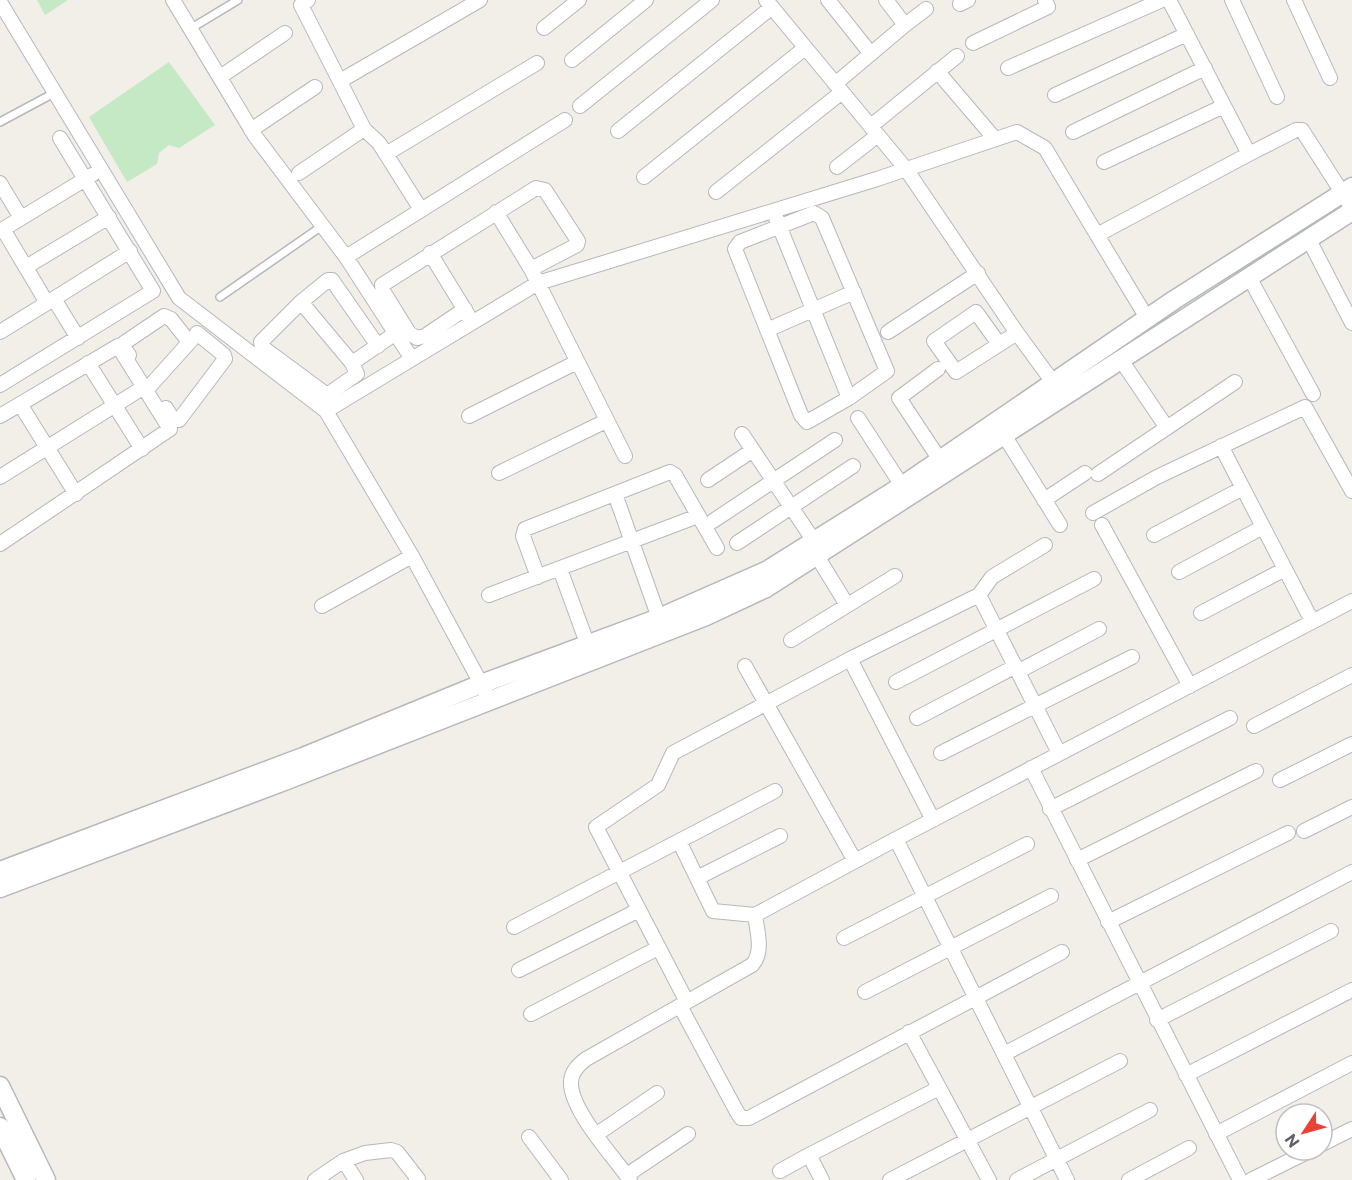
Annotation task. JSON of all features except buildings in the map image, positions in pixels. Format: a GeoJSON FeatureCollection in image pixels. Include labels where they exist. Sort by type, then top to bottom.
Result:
{"type":"FeatureCollection","features":[{"type":"Feature","properties":{"kind":"street"},"geometry":{"type":"LineString","coordinates":[[173,0],[251,130],[346,257],[412,358]]}},
{"type":"Feature","properties":{"kind":"street"},"geometry":{"type":"LineString","coordinates":[[308,0],[301,5],[364,129],[379,143],[420,208]]}},
{"type":"Feature","properties":{"kind":"street"},"geometry":{"type":"LineString","coordinates":[[340,81],[480,0]]}},
{"type":"Feature","properties":{"kind":"street"},"geometry":{"type":"LineString","coordinates":[[544,28],[579,0]]}},
{"type":"Feature","properties":{"kind":"street"},"geometry":{"type":"LineString","coordinates":[[572,60],[646,0]]}},
{"type":"Feature","properties":{"kind":"street"},"geometry":{"type":"LineString","coordinates":[[580,105],[712,0]]}},
{"type":"Feature","properties":{"kind":"street"},"geometry":{"type":"LineString","coordinates":[[828,0],[871,54]]}},
{"type":"Feature","properties":{"kind":"street"},"geometry":{"type":"LineString","coordinates":[[886,0],[905,25]]}},
{"type":"Feature","properties":{"kind":"street"},"geometry":{"type":"LineString","coordinates":[[1008,68],[1162,0]]}},
{"type":"Feature","properties":{"kind":"street"},"geometry":{"type":"LineString","coordinates":[[1170,0],[1249,154]]}},
{"type":"Feature","properties":{"kind":"street"},"geometry":{"type":"LineString","coordinates":[[1232,0],[1277,97]]}},
{"type":"Feature","properties":{"kind":"street"},"geometry":{"type":"LineString","coordinates":[[1294,0],[1330,78]]}},
{"type":"Feature","properties":{"kind":"street"},"geometry":{"type":"LineString","coordinates":[[973,43],[1048,7],[1048,1]]}},
{"type":"Feature","properties":{"kind":"street"},"geometry":{"type":"LineString","coordinates":[[0,2],[179,298],[326,411],[412,556],[485,691]]}},
{"type":"Feature","properties":{"kind":"street"},"geometry":{"type":"LineString","coordinates":[[618,131],[769,3],[906,169],[1017,333],[1059,389]]}},
{"type":"Feature","properties":{"kind":"street"},"geometry":{"type":"LineString","coordinates":[[716,192],[838,88],[871,54],[926,9]]}},
{"type":"Feature","properties":{"kind":"street"},"geometry":{"type":"LineString","coordinates":[[220,77],[285,33]]}},
{"type":"Feature","properties":{"kind":"street"},"geometry":{"type":"LineString","coordinates":[[1055,95],[1187,34]]}},
{"type":"Feature","properties":{"kind":"street"},"geometry":{"type":"LineString","coordinates":[[644,177],[805,48]]}},
{"type":"Feature","properties":{"kind":"street"},"geometry":{"type":"LineString","coordinates":[[837,167],[937,71],[957,56]]}},
{"type":"Feature","properties":{"kind":"street"},"geometry":{"type":"LineString","coordinates":[[386,154],[537,63]]}},
{"type":"Feature","properties":{"kind":"street"},"geometry":{"type":"LineString","coordinates":[[1073,132],[1205,68]]}},
{"type":"Feature","properties":{"kind":"street"},"geometry":{"type":"LineString","coordinates":[[937,71],[995,140]]}},
{"type":"Feature","properties":{"kind":"street"},"geometry":{"type":"LineString","coordinates":[[251,130],[315,87]]}},
{"type":"Feature","properties":{"kind":"street"},"geometry":{"type":"LineString","coordinates":[[1104,162],[1224,106]]}},
{"type":"Feature","properties":{"kind":"street"},"geometry":{"type":"LineString","coordinates":[[346,257],[420,208],[565,120]]}},
{"type":"Feature","properties":{"kind":"street"},"geometry":{"type":"LineString","coordinates":[[299,173],[364,129]]}},
{"type":"Feature","properties":{"kind":"street"},"geometry":{"type":"LineString","coordinates":[[1097,235],[1296,130],[1302,130],[1350,200]]}},
{"type":"Feature","properties":{"kind":"street"},"geometry":{"type":"LineString","coordinates":[[326,411],[538,283],[906,169],[1017,132],[1045,148],[1147,318]]}},
{"type":"Feature","properties":{"kind":"street"},"geometry":{"type":"LineString","coordinates":[[0,385],[153,291],[60,138]]}},
{"type":"Feature","properties":{"kind":"street"},"geometry":{"type":"LineString","coordinates":[[78,338],[2,230],[101,169]]}},
{"type":"Feature","properties":{"kind":"street"},"geometry":{"type":"LineString","coordinates":[[0,183],[21,218]]}},
{"type":"Feature","properties":{"kind":"street"},"geometry":{"type":"LineString","coordinates":[[465,309],[425,336],[417,338],[409,333],[383,291],[382,285],[496,212],[541,188],[546,190],[578,241],[575,247],[531,269]]}},
{"type":"Feature","properties":{"kind":"street"},"geometry":{"type":"LineString","coordinates":[[905,491],[940,460],[1059,389],[1121,360],[1249,277],[1308,238],[1350,200]]}},
{"type":"Feature","properties":{"kind":"street"},"geometry":{"type":"LineString","coordinates":[[0,871],[485,691],[706,616],[765,588],[816,549],[905,491],[1004,435],[1147,318],[1350,200]]}},
{"type":"Feature","properties":{"kind":"street"},"geometry":{"type":"LineString","coordinates":[[773,210],[849,398]]}},
{"type":"Feature","properties":{"kind":"street"},"geometry":{"type":"LineString","coordinates":[[496,212],[531,269],[625,456]]}},
{"type":"Feature","properties":{"kind":"street"},"geometry":{"type":"LineString","coordinates":[[814,213],[819,215],[887,371],[812,422],[804,420],[735,249],[737,244],[779,226],[814,213]]}},
{"type":"Feature","properties":{"kind":"street"},"geometry":{"type":"LineString","coordinates":[[26,267],[109,217]]}},
{"type":"Feature","properties":{"kind":"street"},"geometry":{"type":"LineString","coordinates":[[1308,238],[1352,323]]}},
{"type":"Feature","properties":{"kind":"street"},"geometry":{"type":"LineString","coordinates":[[0,332],[130,251]]}},
{"type":"Feature","properties":{"kind":"street"},"geometry":{"type":"LineString","coordinates":[[430,253],[473,322]]}},
{"type":"Feature","properties":{"kind":"street"},"geometry":{"type":"LineString","coordinates":[[888,332],[978,273]]}},
{"type":"Feature","properties":{"kind":"street"},"geometry":{"type":"LineString","coordinates":[[1249,277],[1313,394]]}},
{"type":"Feature","properties":{"kind":"street"},"geometry":{"type":"LineString","coordinates":[[301,302],[352,363],[357,374],[327,395],[262,347],[261,342],[301,302],[328,280],[332,280],[378,346]]}},
{"type":"Feature","properties":{"kind":"street"},"geometry":{"type":"LineString","coordinates":[[767,330],[854,292]]}},
{"type":"Feature","properties":{"kind":"street"},"geometry":{"type":"LineString","coordinates":[[0,407],[179,298]]}},
{"type":"Feature","properties":{"kind":"street"},"geometry":{"type":"LineString","coordinates":[[999,344],[976,312],[934,341],[956,372],[1017,333]]}},
{"type":"Feature","properties":{"kind":"street"},"geometry":{"type":"LineString","coordinates":[[0,416],[118,346],[147,387],[175,420],[182,417],[225,359],[224,355],[193,338],[171,319],[164,316],[124,342],[123,347],[147,387],[170,429],[4,542],[0,527]]}},
{"type":"Feature","properties":{"kind":"street"},"geometry":{"type":"LineString","coordinates":[[0,477],[147,387],[209,319]]}},
{"type":"Feature","properties":{"kind":"street"},"geometry":{"type":"LineString","coordinates":[[352,363],[396,333]]}},
{"type":"Feature","properties":{"kind":"street"},"geometry":{"type":"LineString","coordinates":[[1121,360],[1167,428]]}},
{"type":"Feature","properties":{"kind":"street"},"geometry":{"type":"LineString","coordinates":[[469,416],[577,362]]}},
{"type":"Feature","properties":{"kind":"street"},"geometry":{"type":"LineString","coordinates":[[88,363],[142,450]]}},
{"type":"Feature","properties":{"kind":"street"},"geometry":{"type":"LineString","coordinates":[[938,369],[899,398],[940,460]]}},
{"type":"Feature","properties":{"kind":"street"},"geometry":{"type":"LineString","coordinates":[[1044,500],[1167,428],[1235,382]]}},
{"type":"Feature","properties":{"kind":"street"},"geometry":{"type":"LineString","coordinates":[[20,404],[76,494]]}},
{"type":"Feature","properties":{"kind":"street"},"geometry":{"type":"LineString","coordinates":[[1093,513],[1221,446],[1305,407],[1352,492]]}},
{"type":"Feature","properties":{"kind":"street"},"geometry":{"type":"LineString","coordinates":[[858,418],[905,491]]}},
{"type":"Feature","properties":{"kind":"street"},"geometry":{"type":"LineString","coordinates":[[499,473],[606,421]]}},
{"type":"Feature","properties":{"kind":"street"},"geometry":{"type":"LineString","coordinates":[[742,434],[792,507],[848,606]]}},
{"type":"Feature","properties":{"kind":"street"},"geometry":{"type":"LineString","coordinates":[[1004,435],[1060,525]]}},
{"type":"Feature","properties":{"kind":"street"},"geometry":{"type":"LineString","coordinates":[[713,521],[835,440]]}},
{"type":"Feature","properties":{"kind":"street"},"geometry":{"type":"LineString","coordinates":[[1221,446],[1312,621]]}},
{"type":"Feature","properties":{"kind":"street"},"geometry":{"type":"LineString","coordinates":[[708,480],[753,450]]}},
{"type":"Feature","properties":{"kind":"street"},"geometry":{"type":"LineString","coordinates":[[737,543],[853,466]]}},
{"type":"Feature","properties":{"kind":"street"},"geometry":{"type":"LineString","coordinates":[[538,577],[523,536],[525,529],[672,473],[717,548]]}},
{"type":"Feature","properties":{"kind":"street"},"geometry":{"type":"LineString","coordinates":[[1154,535],[1243,488]]}},
{"type":"Feature","properties":{"kind":"street"},"geometry":{"type":"LineString","coordinates":[[615,494],[659,618]]}},
{"type":"Feature","properties":{"kind":"street"},"geometry":{"type":"LineString","coordinates":[[489,595],[698,516]]}},
{"type":"Feature","properties":{"kind":"street"},"geometry":{"type":"LineString","coordinates":[[1102,525],[1190,686]]}},
{"type":"Feature","properties":{"kind":"street"},"geometry":{"type":"LineString","coordinates":[[1179,572],[1263,527]]}},
{"type":"Feature","properties":{"kind":"street"},"geometry":{"type":"LineString","coordinates":[[1045,545],[992,577],[979,595],[850,659],[673,753],[658,785],[596,827],[741,1118],[749,1118],[1062,952]]}},
{"type":"Feature","properties":{"kind":"street"},"geometry":{"type":"LineString","coordinates":[[0,888],[287,780],[587,643],[659,618],[737,586],[816,549]]}},
{"type":"Feature","properties":{"kind":"street"},"geometry":{"type":"LineString","coordinates":[[322,606],[412,556]]}},
{"type":"Feature","properties":{"kind":"street"},"geometry":{"type":"LineString","coordinates":[[560,569],[587,643]]}},
{"type":"Feature","properties":{"kind":"street"},"geometry":{"type":"LineString","coordinates":[[1201,613],[1285,569]]}},
{"type":"Feature","properties":{"kind":"street"},"geometry":{"type":"LineString","coordinates":[[791,640],[895,576]]}},
{"type":"Feature","properties":{"kind":"street"},"geometry":{"type":"LineString","coordinates":[[896,682],[1094,579]]}},
{"type":"Feature","properties":{"kind":"street"},"geometry":{"type":"LineString","coordinates":[[979,595],[1059,753]]}},
{"type":"Feature","properties":{"kind":"street"},"geometry":{"type":"LineString","coordinates":[[679,841],[713,911],[755,915],[1059,753],[1352,601]]}},
{"type":"Feature","properties":{"kind":"street"},"geometry":{"type":"LineString","coordinates":[[917,718],[1099,629]]}},
{"type":"Feature","properties":{"kind":"street"},"geometry":{"type":"LineString","coordinates":[[941,753],[1132,657]]}},
{"type":"Feature","properties":{"kind":"street"},"geometry":{"type":"LineString","coordinates":[[850,659],[933,820]]}},
{"type":"Feature","properties":{"kind":"street"},"geometry":{"type":"LineString","coordinates":[[745,666],[855,861]]}},
{"type":"Feature","properties":{"kind":"street"},"geometry":{"type":"LineString","coordinates":[[1254,726],[1352,675]]}},
{"type":"Feature","properties":{"kind":"street"},"geometry":{"type":"LineString","coordinates":[[1050,808],[1230,718]]}},
{"type":"Feature","properties":{"kind":"street"},"geometry":{"type":"LineString","coordinates":[[1281,780],[1352,744]]}},
{"type":"Feature","properties":{"kind":"street"},"geometry":{"type":"LineString","coordinates":[[1031,768],[1138,983],[1240,1180]]}},
{"type":"Feature","properties":{"kind":"street"},"geometry":{"type":"LineString","coordinates":[[1077,860],[1256,771]]}},
{"type":"Feature","properties":{"kind":"street"},"geometry":{"type":"LineString","coordinates":[[514,927],[776,791]]}},
{"type":"Feature","properties":{"kind":"street"},"geometry":{"type":"LineString","coordinates":[[1304,831],[1352,807]]}},
{"type":"Feature","properties":{"kind":"street"},"geometry":{"type":"LineString","coordinates":[[1108,922],[1288,833]]}},
{"type":"Feature","properties":{"kind":"street"},"geometry":{"type":"LineString","coordinates":[[697,878],[780,836]]}},
{"type":"Feature","properties":{"kind":"street"},"geometry":{"type":"LineString","coordinates":[[896,839],[1067,1180]]}},
{"type":"Feature","properties":{"kind":"street"},"geometry":{"type":"LineString","coordinates":[[844,938],[1028,844]]}},
{"type":"Feature","properties":{"kind":"street"},"geometry":{"type":"LineString","coordinates":[[1004,1054],[1352,872]]}},
{"type":"Feature","properties":{"kind":"street"},"geometry":{"type":"LineString","coordinates":[[865,992],[1051,896]]}},
{"type":"Feature","properties":{"kind":"street"},"geometry":{"type":"LineString","coordinates":[[519,970],[639,910]]}},
{"type":"Feature","properties":{"kind":"street"},"geometry":{"type":"LineString","coordinates":[[688,1134],[628,1178],[575,1100],[571,1084],[577,1066],[586,1059],[757,960],[759,950],[755,915]]}},
{"type":"Feature","properties":{"kind":"street"},"geometry":{"type":"LineString","coordinates":[[1157,1020],[1331,931]]}},
{"type":"Feature","properties":{"kind":"street"},"geometry":{"type":"LineString","coordinates":[[531,1014],[658,948]]}},
{"type":"Feature","properties":{"kind":"street"},"geometry":{"type":"LineString","coordinates":[[1186,1075],[1352,990]]}},
{"type":"Feature","properties":{"kind":"street"},"geometry":{"type":"LineString","coordinates":[[909,1032],[989,1180]]}},
{"type":"Feature","properties":{"kind":"street"},"geometry":{"type":"LineString","coordinates":[[890,1180],[1120,1061]]}},
{"type":"Feature","properties":{"kind":"street"},"geometry":{"type":"LineString","coordinates":[[1216,1134],[1352,1063]]}},
{"type":"Feature","properties":{"kind":"street"},"geometry":{"type":"LineString","coordinates":[[0,1086],[46,1180]]}},
{"type":"Feature","properties":{"kind":"street"},"geometry":{"type":"LineString","coordinates":[[780,1171],[939,1088]]}},
{"type":"Feature","properties":{"kind":"street"},"geometry":{"type":"LineString","coordinates":[[597,1134],[657,1093]]}},
{"type":"Feature","properties":{"kind":"street"},"geometry":{"type":"LineString","coordinates":[[1017,1180],[1149,1110]]}},
{"type":"Feature","properties":{"kind":"street"},"geometry":{"type":"LineString","coordinates":[[0,1127],[26,1180]]}},
{"type":"Feature","properties":{"kind":"street"},"geometry":{"type":"LineString","coordinates":[[1334,1138],[1352,1129]]}},
{"type":"Feature","properties":{"kind":"street"},"geometry":{"type":"LineString","coordinates":[[529,1137],[561,1180]]}},
{"type":"Feature","properties":{"kind":"street"},"geometry":{"type":"LineString","coordinates":[[1129,1180],[1189,1148]]}},
{"type":"Feature","properties":{"kind":"street"},"geometry":{"type":"LineString","coordinates":[[315,1180],[343,1161],[365,1153],[391,1150],[397,1152],[418,1179],[416,1180]]}},
{"type":"Feature","properties":{"kind":"street"},"geometry":{"type":"LineString","coordinates":[[809,1155],[822,1180]]}},
{"type":"Feature","properties":{"kind":"street"},"geometry":{"type":"LineString","coordinates":[[1251,1180],[1287,1162]]}},
{"type":"Feature","properties":{"kind":"lane"},"geometry":{"type":"LineString","coordinates":[[190,29],[238,0]]}},
{"type":"Feature","properties":{"kind":"lane"},"geometry":{"type":"LineString","coordinates":[[0,122],[54,93]]}},
{"type":"Feature","properties":{"kind":"lane"},"geometry":{"type":"LineString","coordinates":[[220,297],[322,226]]}},
{"type":"Feature","properties":{"kind":"green space"},"geometry":{"type":"Polygon","coordinates":[[[37,0],[68,0],[45,15],[37,0]]]}},
{"type":"Feature","properties":{"kind":"green space"},"geometry":{"type":"Polygon","coordinates":[[[169,62],[215,125],[179,148],[169,145],[159,153],[157,164],[127,182],[89,117],[169,62]]]}}]}
